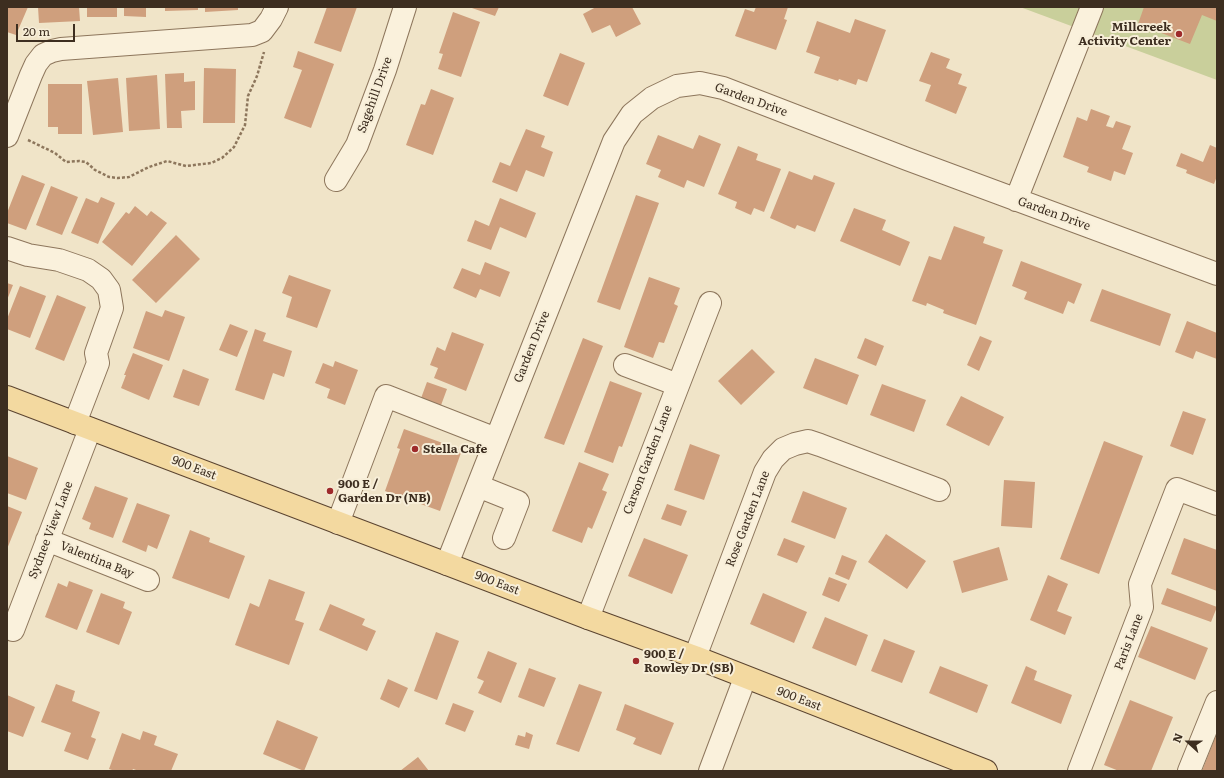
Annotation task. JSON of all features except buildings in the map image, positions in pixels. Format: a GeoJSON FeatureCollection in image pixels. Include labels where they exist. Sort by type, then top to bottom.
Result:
{"type":"FeatureCollection","features":[{"type":"Feature","properties":{"kind":"main road","name":"900 East"},"geometry":{"type":"LineString","coordinates":[[7,397],[695,658],[986,771]]}},
{"type":"Feature","properties":{"kind":"street"},"geometry":{"type":"LineString","coordinates":[[16,138],[31,75],[36,64],[43,55],[61,49],[252,35],[262,31],[271,20],[277,7]]}},
{"type":"Feature","properties":{"kind":"street","name":"Sagehill Drive"},"geometry":{"type":"LineString","coordinates":[[336,180],[358,145],[385,70],[405,7]]}},
{"type":"Feature","properties":{"kind":"street"},"geometry":{"type":"LineString","coordinates":[[1016,200],[1092,7]]}},
{"type":"Feature","properties":{"kind":"street","name":"Garden Drive"},"geometry":{"type":"LineString","coordinates":[[447,564],[614,141],[632,114],[652,98],[677,86],[700,83],[723,88],[907,159],[1217,274]]}},
{"type":"Feature","properties":{"kind":"street","name":"Sydnee View Lane"},"geometry":{"type":"LineString","coordinates":[[7,248],[28,256],[59,260],[88,270],[101,279],[109,290],[112,308],[96,353],[86,360],[76,424],[47,540],[13,630]]}},
{"type":"Feature","properties":{"kind":"street","name":"Carson Garden Lane"},"geometry":{"type":"LineString","coordinates":[[588,618],[710,303]]}},
{"type":"Feature","properties":{"kind":"street"},"geometry":{"type":"LineString","coordinates":[[625,365],[678,384]]}},
{"type":"Feature","properties":{"kind":"street"},"geometry":{"type":"LineString","coordinates":[[338,523],[386,396],[496,439]]}},
{"type":"Feature","properties":{"kind":"street","name":"Rose Garden Lane"},"geometry":{"type":"LineString","coordinates":[[695,658],[765,472],[773,459],[783,449],[808,441],[939,490]]}},
{"type":"Feature","properties":{"kind":"street"},"geometry":{"type":"LineString","coordinates":[[478,486],[518,502],[504,538]]}},
{"type":"Feature","properties":{"kind":"street","name":"Paris Lane"},"geometry":{"type":"LineString","coordinates":[[1079,771],[1142,607],[1140,584],[1177,489],[1217,504]]}},
{"type":"Feature","properties":{"kind":"street","name":"Valentina Bay"},"geometry":{"type":"LineString","coordinates":[[47,540],[148,580]]}},
{"type":"Feature","properties":{"kind":"street"},"geometry":{"type":"LineString","coordinates":[[710,771],[745,678]]}},
{"type":"Feature","properties":{"kind":"street"},"geometry":{"type":"LineString","coordinates":[[1189,771],[1217,702]]}},
{"type":"Feature","properties":{"kind":"path"},"geometry":{"type":"LineString","coordinates":[[16,138],[55,153],[66,162],[86,162],[95,170],[109,177],[129,177],[149,167],[167,161],[186,166],[211,163],[222,158],[234,147],[245,125],[248,96],[257,76],[266,46]]}},
{"type":"Feature","properties":{"kind":"green space"},"geometry":{"type":"Polygon","coordinates":[[[1020,7],[1217,7],[1217,80],[1020,7]]]}},
{"type":"Feature","properties":{"kind":"place","name":"Millcreek Activity Center"},"geometry":{"type":"Point","coordinates":[1179,34]}},
{"type":"Feature","properties":{"kind":"place","name":"Stella Cafe"},"geometry":{"type":"Point","coordinates":[415,449]}},
{"type":"Feature","properties":{"kind":"place","name":"900 E / Garden Dr (NB)"},"geometry":{"type":"Point","coordinates":[330,491]}},
{"type":"Feature","properties":{"kind":"place","name":"900 E / Rowley Dr (SB)"},"geometry":{"type":"Point","coordinates":[636,661]}}]}
